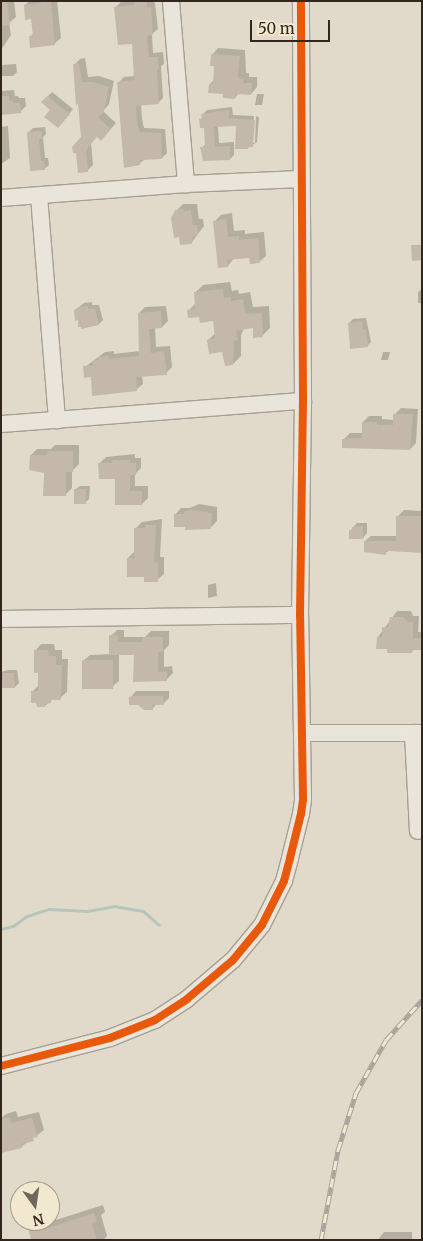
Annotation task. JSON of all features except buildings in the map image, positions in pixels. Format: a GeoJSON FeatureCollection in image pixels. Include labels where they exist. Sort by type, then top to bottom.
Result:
{"type":"FeatureCollection","features":[{"type":"Feature","properties":{"kind":"street"},"geometry":{"type":"LineString","coordinates":[[171,1],[186,184]]}},
{"type":"Feature","properties":{"kind":"street"},"geometry":{"type":"LineString","coordinates":[[1,1066],[110,1038],[155,1020],[206,984],[249,943],[272,908],[284,881],[301,814],[300,615],[303,401],[301,1]]}},
{"type":"Feature","properties":{"kind":"street"},"geometry":{"type":"LineString","coordinates":[[1,198],[186,184],[301,179]]}},
{"type":"Feature","properties":{"kind":"street"},"geometry":{"type":"LineString","coordinates":[[39,196],[58,420]]}},
{"type":"Feature","properties":{"kind":"street"},"geometry":{"type":"LineString","coordinates":[[1,424],[303,401]]}},
{"type":"Feature","properties":{"kind":"street"},"geometry":{"type":"LineString","coordinates":[[1,619],[300,615]]}},
{"type":"Feature","properties":{"kind":"street"},"geometry":{"type":"LineString","coordinates":[[302,732],[417,733],[418,831]]}},
{"type":"Feature","properties":{"kind":"waterway"},"geometry":{"type":"LineString","coordinates":[[1,929],[13,926],[27,916],[49,909],[87,911],[114,906],[143,911],[159,925]]}},
{"type":"Feature","properties":{"kind":"railway"},"geometry":{"type":"LineString","coordinates":[[321,1240],[338,1150],[356,1093],[386,1040],[422,1000]]}},
{"type":"Feature","properties":{"kind":"cycle path"},"geometry":{"type":"LineString","coordinates":[[1,1066],[110,1038],[155,1020],[187,999],[233,960],[262,925],[284,881],[303,799],[300,615],[303,401],[301,1]]}}]}
